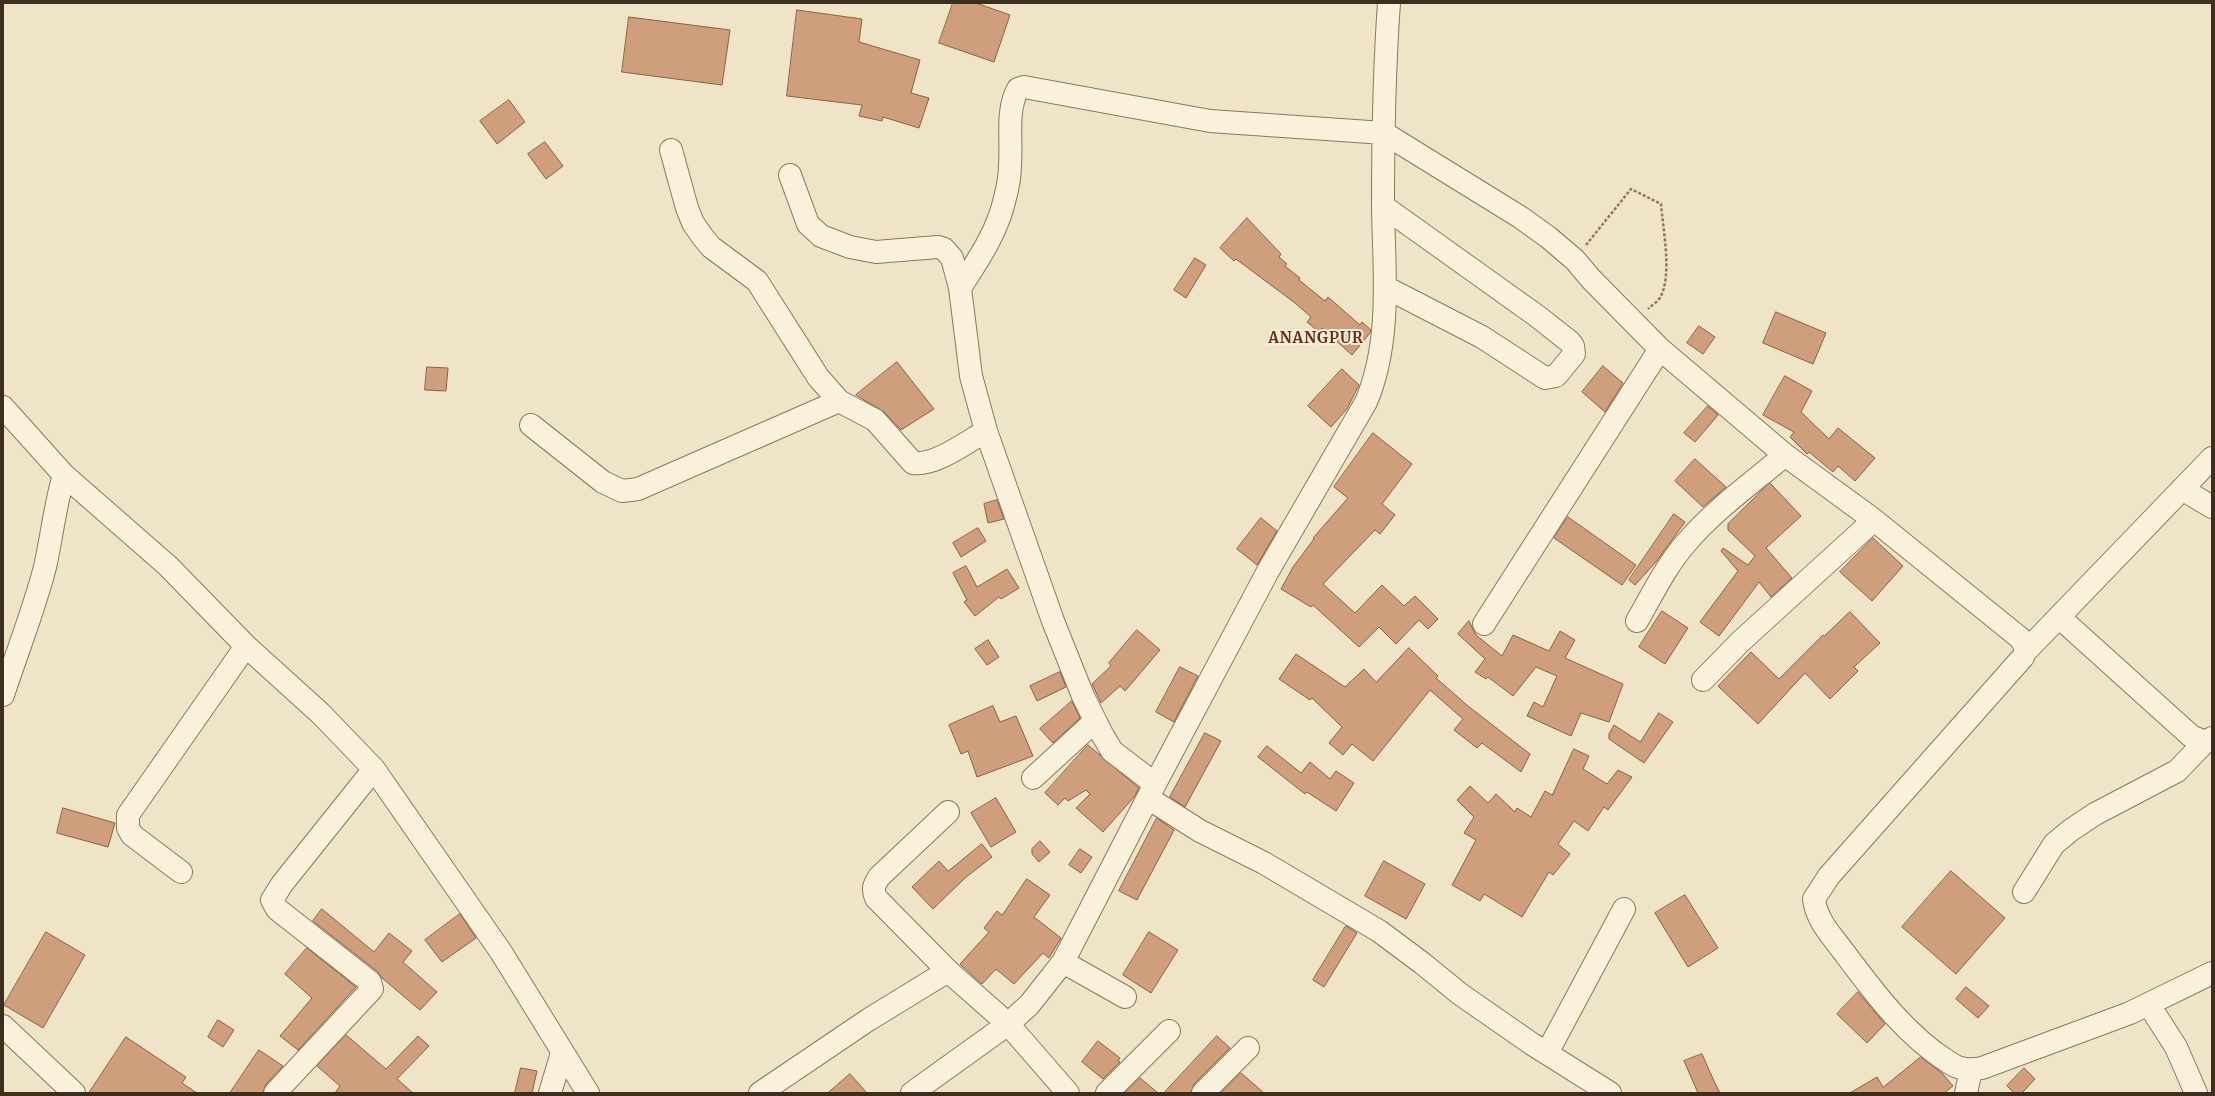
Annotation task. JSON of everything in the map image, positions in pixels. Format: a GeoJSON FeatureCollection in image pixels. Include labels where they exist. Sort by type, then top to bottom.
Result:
{"type":"FeatureCollection","features":[{"type":"Feature","properties":{"kind":"street"},"geometry":{"type":"LineString","coordinates":[[912,1093],[1008,1024],[1034,1001],[1063,962],[1272,564],[1366,402],[1374,382],[1378,366],[1385,287],[1383,206],[1384,68],[1389,3]]}},
{"type":"Feature","properties":{"kind":"street"},"geometry":{"type":"LineString","coordinates":[[960,288],[985,248],[1002,212],[1010,165],[1010,125],[1018,88],[1024,86],[1210,121],[1384,133],[1520,217],[1548,237],[1575,260],[1591,279],[1660,349],[1784,455],[1874,520],[2020,638],[2026,651]]}},
{"type":"Feature","properties":{"kind":"street"},"geometry":{"type":"LineString","coordinates":[[670,150],[676,174],[693,223],[711,246],[757,281],[818,377],[839,401],[874,420],[913,463],[926,463],[986,431]]}},
{"type":"Feature","properties":{"kind":"street"},"geometry":{"type":"LineString","coordinates":[[790,175],[808,224],[821,236],[850,247],[876,252],[938,247],[944,249],[952,258],[960,288],[971,376],[986,431],[1053,621],[1095,721],[1112,750],[1152,791],[1200,831],[1264,863],[1379,931],[1460,994],[1547,1053],[1610,1093]]}},
{"type":"Feature","properties":{"kind":"street"},"geometry":{"type":"LineString","coordinates":[[1383,206],[1537,316],[1570,342],[1573,346],[1574,354],[1556,376],[1545,378],[1482,337],[1385,287]]}},
{"type":"Feature","properties":{"kind":"street"},"geometry":{"type":"LineString","coordinates":[[1484,624],[1660,349]]}},
{"type":"Feature","properties":{"kind":"street"},"geometry":{"type":"LineString","coordinates":[[532,425],[603,482],[613,488],[630,491],[708,460],[839,401]]}},
{"type":"Feature","properties":{"kind":"street"},"geometry":{"type":"LineString","coordinates":[[3,407],[64,475],[168,566],[246,646],[321,714],[374,769],[501,952],[588,1093]]}},
{"type":"Feature","properties":{"kind":"street"},"geometry":{"type":"LineString","coordinates":[[1637,621],[1673,560],[1685,544],[1700,528],[1784,455]]}},
{"type":"Feature","properties":{"kind":"street"},"geometry":{"type":"LineString","coordinates":[[2212,458],[2026,651],[2023,657],[1951,741],[1829,876],[1814,899],[1817,914],[1867,984],[1890,1010],[1919,1038],[1950,1064],[1960,1068],[1971,1070],[1995,1064],[2149,1005],[2212,972]]}},
{"type":"Feature","properties":{"kind":"street"},"geometry":{"type":"LineString","coordinates":[[3,695],[38,592],[64,475]]}},
{"type":"Feature","properties":{"kind":"street"},"geometry":{"type":"LineString","coordinates":[[2182,489],[2212,507]]}},
{"type":"Feature","properties":{"kind":"street"},"geometry":{"type":"LineString","coordinates":[[1703,680],[1740,642],[1874,520]]}},
{"type":"Feature","properties":{"kind":"street"},"geometry":{"type":"LineString","coordinates":[[2059,617],[2180,728],[2191,736],[2209,740]]}},
{"type":"Feature","properties":{"kind":"street"},"geometry":{"type":"LineString","coordinates":[[182,872],[132,835],[127,823],[128,815],[246,646]]}},
{"type":"Feature","properties":{"kind":"street"},"geometry":{"type":"LineString","coordinates":[[1034,778],[1095,721]]}},
{"type":"Feature","properties":{"kind":"street"},"geometry":{"type":"LineString","coordinates":[[2024,892],[2054,844],[2071,830],[2095,814],[2177,771],[2209,740]]}},
{"type":"Feature","properties":{"kind":"street"},"geometry":{"type":"LineString","coordinates":[[275,1093],[372,989],[370,982],[277,909],[272,900],[282,884],[374,769]]}},
{"type":"Feature","properties":{"kind":"street"},"geometry":{"type":"LineString","coordinates":[[948,812],[887,868],[874,884],[873,891],[876,898],[948,971],[1008,1024],[1068,1093]]}},
{"type":"Feature","properties":{"kind":"street"},"geometry":{"type":"LineString","coordinates":[[1547,1053],[1624,909]]}},
{"type":"Feature","properties":{"kind":"street"},"geometry":{"type":"LineString","coordinates":[[1063,962],[1125,997]]}},
{"type":"Feature","properties":{"kind":"street"},"geometry":{"type":"LineString","coordinates":[[760,1093],[864,1023],[948,971]]}},
{"type":"Feature","properties":{"kind":"street"},"geometry":{"type":"LineString","coordinates":[[2149,1005],[2176,1047],[2196,1093]]}},
{"type":"Feature","properties":{"kind":"street"},"geometry":{"type":"LineString","coordinates":[[3,1026],[74,1093]]}},
{"type":"Feature","properties":{"kind":"street"},"geometry":{"type":"LineString","coordinates":[[1107,1093],[1169,1031]]}},
{"type":"Feature","properties":{"kind":"street"},"geometry":{"type":"LineString","coordinates":[[1203,1093],[1248,1048]]}},
{"type":"Feature","properties":{"kind":"street"},"geometry":{"type":"LineString","coordinates":[[550,1093],[562,1053]]}},
{"type":"Feature","properties":{"kind":"street"},"geometry":{"type":"LineString","coordinates":[[1966,1093],[1971,1070]]}},
{"type":"Feature","properties":{"kind":"path"},"geometry":{"type":"LineString","coordinates":[[1575,260],[1631,189],[1661,204],[1664,246],[1668,267],[1661,297],[1634,322]]}},
{"type":"Feature","properties":{"kind":"building"},"geometry":{"type":"Polygon","coordinates":[[[953,3],[976,3],[1010,15],[994,62],[939,43],[953,3]]]}},
{"type":"Feature","properties":{"kind":"building"},"geometry":{"type":"Polygon","coordinates":[[[797,10],[862,19],[859,42],[920,60],[911,93],[929,98],[919,128],[883,117],[882,121],[859,116],[862,105],[787,96],[797,10]]]}},
{"type":"Feature","properties":{"kind":"building"},"geometry":{"type":"Polygon","coordinates":[[[629,17],[730,30],[722,85],[622,72],[629,17]]]}},
{"type":"Feature","properties":{"kind":"building"},"geometry":{"type":"Polygon","coordinates":[[[509,100],[525,122],[497,144],[480,121],[509,100]]]}},
{"type":"Feature","properties":{"kind":"building"},"geometry":{"type":"Polygon","coordinates":[[[545,142],[563,166],[546,179],[528,154],[545,142]]]}},
{"type":"Feature","properties":{"kind":"building"},"geometry":{"type":"Polygon","coordinates":[[[1247,218],[1281,254],[1279,257],[1287,264],[1285,266],[1300,278],[1299,280],[1325,301],[1328,297],[1360,325],[1362,322],[1371,330],[1352,355],[1322,328],[1319,332],[1307,322],[1311,317],[1295,303],[1236,259],[1234,261],[1220,248],[1247,218]]]}},
{"type":"Feature","properties":{"kind":"building"},"geometry":{"type":"Polygon","coordinates":[[[1195,258],[1206,265],[1186,298],[1174,290],[1195,258]]]}},
{"type":"Feature","properties":{"kind":"building"},"geometry":{"type":"Polygon","coordinates":[[[1776,312],[1826,333],[1813,364],[1763,343],[1776,312]]]}},
{"type":"Feature","properties":{"kind":"building"},"geometry":{"type":"Polygon","coordinates":[[[1699,326],[1715,337],[1703,354],[1687,343],[1699,326]]]}},
{"type":"Feature","properties":{"kind":"building"},"geometry":{"type":"Polygon","coordinates":[[[897,362],[934,409],[901,430],[884,412],[856,395],[897,362]]]}},
{"type":"Feature","properties":{"kind":"building"},"geometry":{"type":"Polygon","coordinates":[[[1603,366],[1623,383],[1605,412],[1582,392],[1603,366]]]}},
{"type":"Feature","properties":{"kind":"building"},"geometry":{"type":"Polygon","coordinates":[[[427,367],[448,368],[446,391],[425,390],[427,367]]]}},
{"type":"Feature","properties":{"kind":"building"},"geometry":{"type":"Polygon","coordinates":[[[1342,369],[1359,385],[1347,409],[1331,427],[1308,406],[1342,369]]]}},
{"type":"Feature","properties":{"kind":"building"},"geometry":{"type":"Polygon","coordinates":[[[1785,376],[1812,391],[1801,412],[1829,439],[1838,428],[1875,458],[1855,481],[1838,466],[1833,472],[1809,452],[1807,454],[1790,437],[1794,432],[1763,415],[1785,376]]]}},
{"type":"Feature","properties":{"kind":"building"},"geometry":{"type":"Polygon","coordinates":[[[1708,406],[1718,415],[1695,442],[1684,433],[1708,406]]]}},
{"type":"Feature","properties":{"kind":"building"},"geometry":{"type":"Polygon","coordinates":[[[1373,433],[1412,464],[1382,504],[1395,515],[1380,534],[1375,530],[1323,584],[1355,613],[1382,585],[1404,606],[1415,596],[1438,619],[1428,629],[1419,620],[1396,644],[1379,627],[1359,647],[1313,605],[1311,607],[1281,589],[1293,567],[1314,539],[1313,538],[1348,498],[1334,487],[1373,433]]]}},
{"type":"Feature","properties":{"kind":"building"},"geometry":{"type":"Polygon","coordinates":[[[1695,459],[1726,487],[1703,507],[1675,481],[1695,459]]]}},
{"type":"Feature","properties":{"kind":"building"},"geometry":{"type":"Polygon","coordinates":[[[1770,483],[1801,516],[1766,548],[1792,578],[1771,597],[1759,582],[1719,636],[1700,622],[1738,571],[1721,551],[1723,548],[1748,565],[1755,556],[1728,530],[1728,524],[1770,483]]]}},
{"type":"Feature","properties":{"kind":"building"},"geometry":{"type":"Polygon","coordinates":[[[997,500],[1004,519],[988,523],[984,504],[997,500]]]}},
{"type":"Feature","properties":{"kind":"building"},"geometry":{"type":"Polygon","coordinates":[[[1674,514],[1685,522],[1656,562],[1635,585],[1629,580],[1674,514]]]}},
{"type":"Feature","properties":{"kind":"building"},"geometry":{"type":"Polygon","coordinates":[[[1568,517],[1636,565],[1622,585],[1554,538],[1568,517]]]}},
{"type":"Feature","properties":{"kind":"building"},"geometry":{"type":"Polygon","coordinates":[[[1261,518],[1277,531],[1257,565],[1237,549],[1261,518]]]}},
{"type":"Feature","properties":{"kind":"building"},"geometry":{"type":"Polygon","coordinates":[[[978,528],[986,541],[961,557],[953,543],[978,528]]]}},
{"type":"Feature","properties":{"kind":"building"},"geometry":{"type":"Polygon","coordinates":[[[1873,538],[1903,566],[1872,601],[1840,572],[1873,538]]]}},
{"type":"Feature","properties":{"kind":"building"},"geometry":{"type":"Polygon","coordinates":[[[966,566],[977,587],[1007,569],[1019,588],[1001,599],[999,597],[975,616],[964,602],[967,600],[953,573],[966,566]]]}},
{"type":"Feature","properties":{"kind":"building"},"geometry":{"type":"Polygon","coordinates":[[[1662,611],[1688,628],[1665,664],[1639,647],[1662,611]]]}},
{"type":"Feature","properties":{"kind":"building"},"geometry":{"type":"Polygon","coordinates":[[[1850,612],[1880,643],[1854,667],[1858,671],[1830,699],[1805,673],[1758,724],[1718,686],[1751,652],[1779,679],[1823,635],[1824,636],[1850,612]]]}},
{"type":"Feature","properties":{"kind":"building"},"geometry":{"type":"Polygon","coordinates":[[[1469,621],[1476,635],[1502,656],[1513,635],[1549,651],[1560,631],[1575,640],[1565,658],[1623,684],[1609,722],[1581,713],[1571,736],[1527,716],[1534,702],[1543,707],[1557,676],[1536,667],[1513,696],[1488,677],[1486,679],[1475,672],[1485,659],[1458,634],[1469,621]]]}},
{"type":"Feature","properties":{"kind":"building"},"geometry":{"type":"Polygon","coordinates":[[[1137,630],[1160,650],[1125,691],[1120,686],[1101,703],[1092,684],[1111,666],[1109,663],[1137,630]]]}},
{"type":"Feature","properties":{"kind":"building"},"geometry":{"type":"Polygon","coordinates":[[[988,640],[999,657],[987,665],[975,649],[988,640]]]}},
{"type":"Feature","properties":{"kind":"building"},"geometry":{"type":"Polygon","coordinates":[[[1409,648],[1438,676],[1436,678],[1468,706],[1530,754],[1521,772],[1482,743],[1477,748],[1454,730],[1463,719],[1430,690],[1373,761],[1352,744],[1343,755],[1329,743],[1342,727],[1312,698],[1310,700],[1279,679],[1296,654],[1345,687],[1364,669],[1376,682],[1409,648]]]}},
{"type":"Feature","properties":{"kind":"building"},"geometry":{"type":"Polygon","coordinates":[[[1180,667],[1198,676],[1174,722],[1156,712],[1180,667]]]}},
{"type":"Feature","properties":{"kind":"building"},"geometry":{"type":"Polygon","coordinates":[[[1060,672],[1066,687],[1037,701],[1030,686],[1060,672]]]}},
{"type":"Feature","properties":{"kind":"building"},"geometry":{"type":"Polygon","coordinates":[[[1072,701],[1080,718],[1053,743],[1040,729],[1072,701]]]}},
{"type":"Feature","properties":{"kind":"building"},"geometry":{"type":"Polygon","coordinates":[[[993,706],[1000,722],[1016,716],[1033,756],[977,777],[968,751],[961,754],[949,725],[993,706]]]}},
{"type":"Feature","properties":{"kind":"building"},"geometry":{"type":"Polygon","coordinates":[[[1659,713],[1673,722],[1644,763],[1609,739],[1609,734],[1614,725],[1640,742],[1659,713]]]}},
{"type":"Feature","properties":{"kind":"building"},"geometry":{"type":"Polygon","coordinates":[[[1205,733],[1221,741],[1185,807],[1170,797],[1205,733]]]}},
{"type":"Feature","properties":{"kind":"building"},"geometry":{"type":"Polygon","coordinates":[[[1088,745],[1139,788],[1134,797],[1103,832],[1076,808],[1090,794],[1086,790],[1068,801],[1065,798],[1058,805],[1045,793],[1088,745]]]}},
{"type":"Feature","properties":{"kind":"building"},"geometry":{"type":"Polygon","coordinates":[[[1267,746],[1301,773],[1310,762],[1330,779],[1336,771],[1354,783],[1336,811],[1307,792],[1305,794],[1258,757],[1267,746]]]}},
{"type":"Feature","properties":{"kind":"building"},"geometry":{"type":"Polygon","coordinates":[[[1574,749],[1589,756],[1583,769],[1607,784],[1618,770],[1632,777],[1608,810],[1604,807],[1588,831],[1574,821],[1558,844],[1570,854],[1553,875],[1549,872],[1522,917],[1484,894],[1480,901],[1452,885],[1476,840],[1464,833],[1474,817],[1457,800],[1470,786],[1488,803],[1496,794],[1515,812],[1517,808],[1531,817],[1545,791],[1552,795],[1574,749]]]}},
{"type":"Feature","properties":{"kind":"building"},"geometry":{"type":"Polygon","coordinates":[[[996,798],[1016,832],[991,847],[971,813],[996,798]]]}},
{"type":"Feature","properties":{"kind":"building"},"geometry":{"type":"Polygon","coordinates":[[[63,808],[115,823],[108,847],[57,833],[63,808]]]}},
{"type":"Feature","properties":{"kind":"building"},"geometry":{"type":"Polygon","coordinates":[[[1157,818],[1174,830],[1137,900],[1119,891],[1157,818]]]}},
{"type":"Feature","properties":{"kind":"building"},"geometry":{"type":"Polygon","coordinates":[[[1040,841],[1050,852],[1039,862],[1032,854],[1032,849],[1040,841]]]}},
{"type":"Feature","properties":{"kind":"building"},"geometry":{"type":"Polygon","coordinates":[[[982,844],[992,857],[965,878],[933,909],[912,887],[939,861],[948,871],[982,844]]]}},
{"type":"Feature","properties":{"kind":"building"},"geometry":{"type":"Polygon","coordinates":[[[1080,849],[1092,857],[1081,873],[1069,865],[1080,849]]]}},
{"type":"Feature","properties":{"kind":"building"},"geometry":{"type":"Polygon","coordinates":[[[1384,861],[1425,884],[1406,919],[1365,896],[1384,861]]]}},
{"type":"Feature","properties":{"kind":"building"},"geometry":{"type":"Polygon","coordinates":[[[1951,871],[2005,918],[1956,974],[1902,927],[1951,871]]]}},
{"type":"Feature","properties":{"kind":"building"},"geometry":{"type":"Polygon","coordinates":[[[1027,879],[1050,895],[1034,917],[1061,938],[1049,958],[1043,953],[1014,984],[996,969],[982,984],[960,964],[989,932],[984,928],[997,911],[1002,915],[1027,879]]]}},
{"type":"Feature","properties":{"kind":"building"},"geometry":{"type":"Polygon","coordinates":[[[1685,895],[1718,948],[1688,967],[1655,913],[1685,895]]]}},
{"type":"Feature","properties":{"kind":"building"},"geometry":{"type":"Polygon","coordinates":[[[322,909],[374,952],[389,933],[412,951],[403,962],[437,992],[420,1010],[382,978],[378,972],[313,921],[322,909]]]}},
{"type":"Feature","properties":{"kind":"building"},"geometry":{"type":"Polygon","coordinates":[[[460,914],[476,938],[442,962],[425,940],[460,914]]]}},
{"type":"Feature","properties":{"kind":"building"},"geometry":{"type":"Polygon","coordinates":[[[1346,926],[1357,933],[1324,987],[1313,980],[1346,926]]]}},
{"type":"Feature","properties":{"kind":"building"},"geometry":{"type":"Polygon","coordinates":[[[46,932],[85,955],[43,1028],[4,1005],[46,932]]]}},
{"type":"Feature","properties":{"kind":"building"},"geometry":{"type":"Polygon","coordinates":[[[1149,932],[1178,950],[1151,993],[1123,975],[1149,932]]]}},
{"type":"Feature","properties":{"kind":"building"},"geometry":{"type":"Polygon","coordinates":[[[307,948],[356,987],[298,1050],[280,1036],[312,998],[285,974],[307,948]]]}},
{"type":"Feature","properties":{"kind":"building"},"geometry":{"type":"Polygon","coordinates":[[[1966,987],[1989,1006],[1978,1018],[1956,999],[1966,987]]]}},
{"type":"Feature","properties":{"kind":"building"},"geometry":{"type":"Polygon","coordinates":[[[1858,992],[1885,1024],[1867,1043],[1837,1014],[1858,992]]]}},
{"type":"Feature","properties":{"kind":"building"},"geometry":{"type":"Polygon","coordinates":[[[218,1020],[234,1030],[223,1047],[208,1037],[218,1020]]]}},
{"type":"Feature","properties":{"kind":"building"},"geometry":{"type":"Polygon","coordinates":[[[346,1035],[386,1069],[418,1036],[429,1046],[397,1079],[413,1093],[335,1093],[340,1086],[317,1066],[346,1035]]]}},
{"type":"Feature","properties":{"kind":"building"},"geometry":{"type":"Polygon","coordinates":[[[1217,1036],[1230,1048],[1194,1084],[1191,1093],[1164,1093],[1217,1036]]]}},
{"type":"Feature","properties":{"kind":"building"},"geometry":{"type":"Polygon","coordinates":[[[126,1037],[186,1077],[182,1083],[197,1093],[89,1093],[126,1037]]]}},
{"type":"Feature","properties":{"kind":"building"},"geometry":{"type":"Polygon","coordinates":[[[1098,1041],[1120,1058],[1118,1061],[1120,1062],[1103,1079],[1082,1062],[1098,1041]]]}},
{"type":"Feature","properties":{"kind":"building"},"geometry":{"type":"Polygon","coordinates":[[[259,1050],[283,1066],[266,1084],[263,1093],[230,1093],[259,1050]]]}},
{"type":"Feature","properties":{"kind":"building"},"geometry":{"type":"Polygon","coordinates":[[[1702,1054],[1720,1093],[1698,1093],[1684,1061],[1702,1054]]]}},
{"type":"Feature","properties":{"kind":"building"},"geometry":{"type":"Polygon","coordinates":[[[1921,1057],[1943,1074],[1953,1086],[1944,1093],[1850,1093],[1877,1077],[1883,1087],[1921,1057]]]}},
{"type":"Feature","properties":{"kind":"building"},"geometry":{"type":"Polygon","coordinates":[[[521,1068],[537,1071],[532,1093],[515,1093],[521,1068]]]}},
{"type":"Feature","properties":{"kind":"building"},"geometry":{"type":"Polygon","coordinates":[[[2024,1068],[2035,1079],[2022,1093],[2014,1093],[2007,1086],[2024,1068]]]}},
{"type":"Feature","properties":{"kind":"building"},"geometry":{"type":"Polygon","coordinates":[[[1241,1073],[1264,1093],[1221,1093],[1241,1073]]]}},
{"type":"Feature","properties":{"kind":"building"},"geometry":{"type":"Polygon","coordinates":[[[850,1074],[867,1093],[828,1093],[850,1074]]]}},
{"type":"Feature","properties":{"kind":"building"},"geometry":{"type":"Polygon","coordinates":[[[1140,1078],[1158,1093],[1125,1093],[1140,1078]]]}},
{"type":"Feature","properties":{"kind":"district","name":"ANANGPUR"},"geometry":{"type":"Point","coordinates":[1316,339]}}]}
